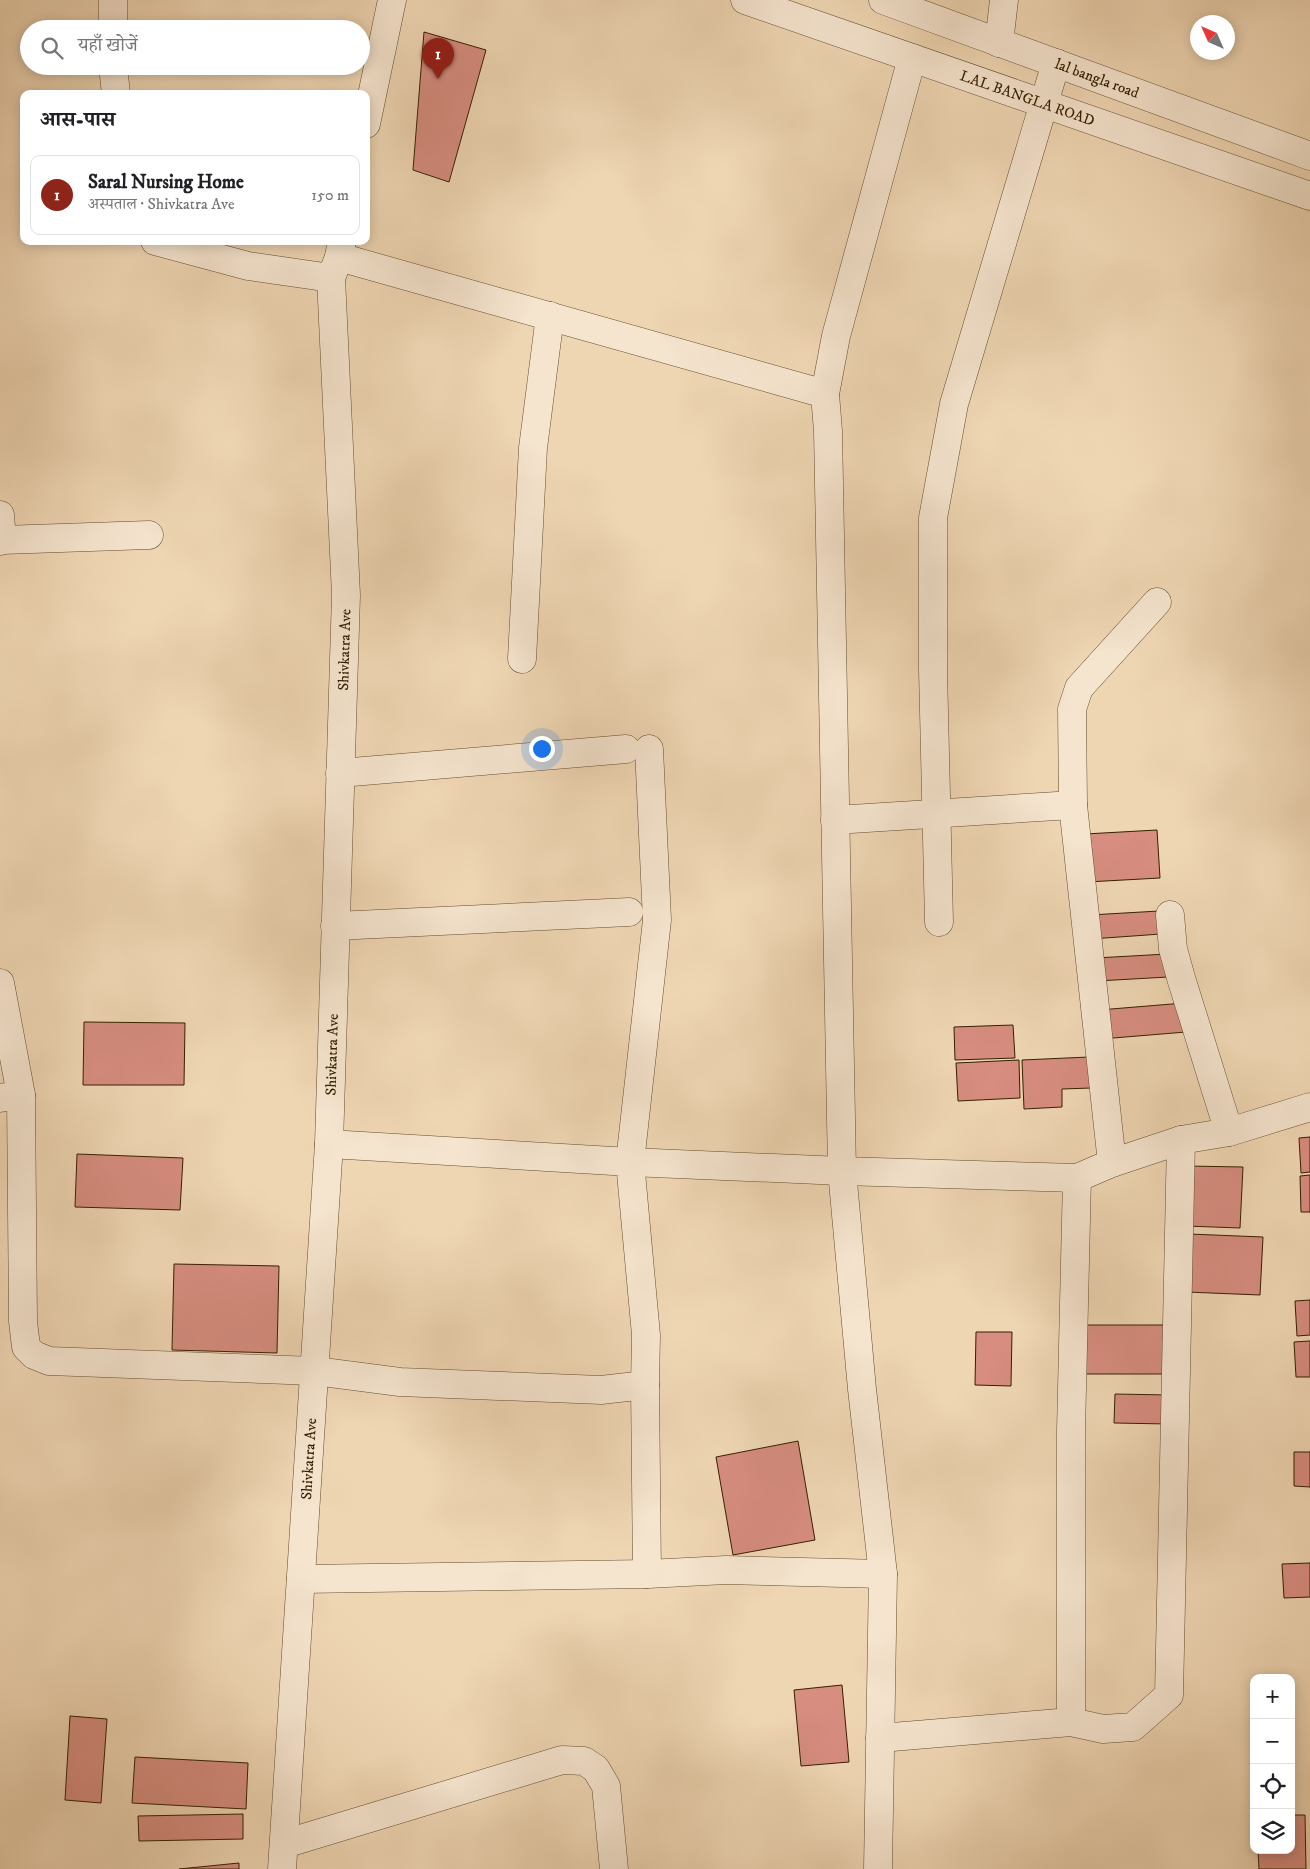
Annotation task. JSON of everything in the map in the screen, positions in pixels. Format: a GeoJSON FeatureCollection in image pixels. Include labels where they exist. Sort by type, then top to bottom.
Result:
{"type":"FeatureCollection","features":[{"type":"Feature","properties":{"kind":"street"},"geometry":{"type":"LineString","coordinates":[[113,0],[113,20]]}},
{"type":"Feature","properties":{"kind":"street"},"geometry":{"type":"LineString","coordinates":[[370,105],[392,0]]}},
{"type":"Feature","properties":{"kind":"street","name":"LAL BANGLA ROAD"},"geometry":{"type":"LineString","coordinates":[[745,0],[1310,196]]}},
{"type":"Feature","properties":{"kind":"street","name":"lal bangla road"},"geometry":{"type":"LineString","coordinates":[[883,0],[1310,156]]}},
{"type":"Feature","properties":{"kind":"street"},"geometry":{"type":"LineString","coordinates":[[999,43],[1004,0]]}},
{"type":"Feature","properties":{"kind":"street"},"geometry":{"type":"LineString","coordinates":[[878,1869],[883,1574],[862,1389],[842,1171],[828,431],[825,394],[836,336],[912,58]]}},
{"type":"Feature","properties":{"kind":"street"},"geometry":{"type":"LineString","coordinates":[[939,922],[933,669],[933,518],[954,404],[1056,63]]}},
{"type":"Feature","properties":{"kind":"street"},"geometry":{"type":"LineString","coordinates":[[114,75],[116,90]]}},
{"type":"Feature","properties":{"kind":"street"},"geometry":{"type":"LineString","coordinates":[[170,245],[248,266],[338,259],[550,316],[825,394]]}},
{"type":"Feature","properties":{"kind":"street","name":"Shivkatra Ave"},"geometry":{"type":"LineString","coordinates":[[283,1856],[329,1144],[346,596],[338,259]]}},
{"type":"Feature","properties":{"kind":"street"},"geometry":{"type":"LineString","coordinates":[[522,659],[533,448],[550,316]]}},
{"type":"Feature","properties":{"kind":"street"},"geometry":{"type":"LineString","coordinates":[[1,532],[149,535]]}},
{"type":"Feature","properties":{"kind":"street"},"geometry":{"type":"LineString","coordinates":[[1112,1163],[1073,805],[1072,709],[1079,688],[1157,602]]}},
{"type":"Feature","properties":{"kind":"street"},"geometry":{"type":"LineString","coordinates":[[340,773],[637,749],[657,920],[630,1162],[646,1335],[647,1574]]}},
{"type":"Feature","properties":{"kind":"street"},"geometry":{"type":"LineString","coordinates":[[835,820],[937,812],[1073,805]]}},
{"type":"Feature","properties":{"kind":"street"},"geometry":{"type":"LineString","coordinates":[[335,926],[629,912]]}},
{"type":"Feature","properties":{"kind":"street"},"geometry":{"type":"LineString","coordinates":[[1170,915],[1173,949],[1229,1132]]}},
{"type":"Feature","properties":{"kind":"street"},"geometry":{"type":"LineString","coordinates":[[0,983],[11,1097],[11,1323],[26,1347],[34,1355],[49,1361],[315,1371],[400,1382],[601,1390],[645,1385]]}},
{"type":"Feature","properties":{"kind":"street"},"geometry":{"type":"LineString","coordinates":[[329,1144],[630,1162],[1077,1178],[1112,1163],[1181,1140],[1229,1132],[1310,1107]]}},
{"type":"Feature","properties":{"kind":"street"},"geometry":{"type":"LineString","coordinates":[[880,1738],[1070,1722],[1103,1729],[1133,1727],[1169,1695],[1181,1140]]}},
{"type":"Feature","properties":{"kind":"street"},"geometry":{"type":"LineString","coordinates":[[1070,1722],[1070,1431],[1077,1178]]}},
{"type":"Feature","properties":{"kind":"street"},"geometry":{"type":"LineString","coordinates":[[301,1579],[647,1574],[726,1570],[883,1574]]}},
{"type":"Feature","properties":{"kind":"street"},"geometry":{"type":"LineString","coordinates":[[283,1856],[562,1760],[584,1761],[596,1769],[606,1786],[614,1869]]}},
{"type":"Feature","properties":{"kind":"building"},"geometry":{"type":"Polygon","coordinates":[[[424,32],[486,50],[449,182],[413,170],[424,32]]]}},
{"type":"Feature","properties":{"kind":"building"},"geometry":{"type":"Polygon","coordinates":[[[1157,830],[1160,878],[1087,882],[1085,834],[1157,830]]]}},
{"type":"Feature","properties":{"kind":"building"},"geometry":{"type":"Polygon","coordinates":[[[1159,911],[1161,934],[1091,939],[1090,915],[1159,911]]]}},
{"type":"Feature","properties":{"kind":"building"},"geometry":{"type":"Polygon","coordinates":[[[1167,954],[1168,977],[1097,981],[1096,958],[1167,954]]]}},
{"type":"Feature","properties":{"kind":"building"},"geometry":{"type":"Polygon","coordinates":[[[1184,1003],[1186,1032],[1101,1039],[1099,1010],[1184,1003]]]}},
{"type":"Feature","properties":{"kind":"building"},"geometry":{"type":"Polygon","coordinates":[[[84,1022],[185,1023],[184,1085],[83,1085],[84,1022]]]}},
{"type":"Feature","properties":{"kind":"building"},"geometry":{"type":"Polygon","coordinates":[[[1013,1025],[1015,1058],[955,1060],[954,1027],[1013,1025]]]}},
{"type":"Feature","properties":{"kind":"building"},"geometry":{"type":"Polygon","coordinates":[[[1089,1057],[1091,1088],[1062,1089],[1062,1107],[1024,1109],[1022,1060],[1089,1057]]]}},
{"type":"Feature","properties":{"kind":"building"},"geometry":{"type":"Polygon","coordinates":[[[1019,1060],[1020,1098],[958,1101],[956,1063],[1019,1060]]]}},
{"type":"Feature","properties":{"kind":"building"},"geometry":{"type":"Polygon","coordinates":[[[1310,1137],[1310,1172],[1301,1173],[1299,1138],[1310,1137]]]}},
{"type":"Feature","properties":{"kind":"building"},"geometry":{"type":"Polygon","coordinates":[[[77,1154],[183,1158],[180,1210],[75,1207],[77,1154]]]}},
{"type":"Feature","properties":{"kind":"building"},"geometry":{"type":"Polygon","coordinates":[[[1188,1166],[1243,1167],[1240,1228],[1186,1226],[1188,1166]]]}},
{"type":"Feature","properties":{"kind":"building"},"geometry":{"type":"Polygon","coordinates":[[[1310,1175],[1310,1212],[1301,1212],[1300,1176],[1310,1175]]]}},
{"type":"Feature","properties":{"kind":"building"},"geometry":{"type":"Polygon","coordinates":[[[1189,1234],[1263,1237],[1260,1295],[1186,1292],[1189,1234]]]}},
{"type":"Feature","properties":{"kind":"building"},"geometry":{"type":"Polygon","coordinates":[[[174,1264],[279,1266],[277,1353],[172,1350],[174,1264]]]}},
{"type":"Feature","properties":{"kind":"building"},"geometry":{"type":"Polygon","coordinates":[[[1310,1300],[1310,1335],[1297,1336],[1295,1301],[1310,1300]]]}},
{"type":"Feature","properties":{"kind":"building"},"geometry":{"type":"Polygon","coordinates":[[[1081,1325],[1173,1325],[1173,1374],[1081,1374],[1081,1325]]]}},
{"type":"Feature","properties":{"kind":"building"},"geometry":{"type":"Polygon","coordinates":[[[976,1332],[1012,1332],[1011,1386],[975,1385],[976,1332]]]}},
{"type":"Feature","properties":{"kind":"building"},"geometry":{"type":"Polygon","coordinates":[[[1310,1341],[1310,1377],[1296,1377],[1294,1342],[1310,1341]]]}},
{"type":"Feature","properties":{"kind":"building"},"geometry":{"type":"Polygon","coordinates":[[[1115,1394],[1170,1395],[1169,1424],[1114,1423],[1115,1394]]]}},
{"type":"Feature","properties":{"kind":"building"},"geometry":{"type":"Polygon","coordinates":[[[798,1441],[815,1540],[733,1555],[716,1457],[798,1441]]]}},
{"type":"Feature","properties":{"kind":"building"},"geometry":{"type":"Polygon","coordinates":[[[1294,1452],[1310,1452],[1310,1487],[1294,1486],[1294,1452]]]}},
{"type":"Feature","properties":{"kind":"building"},"geometry":{"type":"Polygon","coordinates":[[[1310,1563],[1310,1597],[1284,1598],[1282,1564],[1310,1563]]]}},
{"type":"Feature","properties":{"kind":"building"},"geometry":{"type":"Polygon","coordinates":[[[842,1685],[849,1762],[801,1766],[794,1690],[842,1685]]]}},
{"type":"Feature","properties":{"kind":"building"},"geometry":{"type":"Polygon","coordinates":[[[70,1716],[107,1719],[101,1803],[65,1800],[70,1716]]]}},
{"type":"Feature","properties":{"kind":"building"},"geometry":{"type":"Polygon","coordinates":[[[135,1757],[248,1763],[246,1809],[132,1803],[135,1757]]]}},
{"type":"Feature","properties":{"kind":"building"},"geometry":{"type":"Polygon","coordinates":[[[243,1814],[243,1839],[139,1841],[138,1816],[243,1814]]]}},
{"type":"Feature","properties":{"kind":"building"},"geometry":{"type":"Polygon","coordinates":[[[1295,1815],[1305,1815],[1306,1869],[1259,1869],[1258,1854],[1295,1854],[1295,1815]]]}},
{"type":"Feature","properties":{"kind":"building"},"geometry":{"type":"Polygon","coordinates":[[[239,1863],[239,1869],[179,1869],[239,1863]]]}},
{"type":"Feature","properties":{"kind":"place","name":"Saral Nursing Home"},"geometry":{"type":"Point","coordinates":[438,79]}}]}
